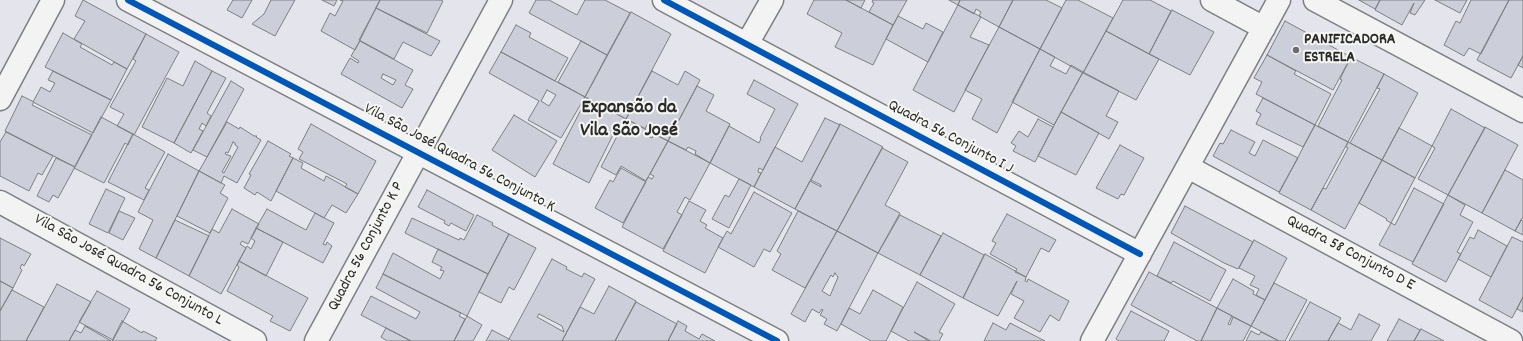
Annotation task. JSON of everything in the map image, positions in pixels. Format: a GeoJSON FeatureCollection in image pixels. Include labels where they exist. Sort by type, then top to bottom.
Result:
{"type":"FeatureCollection","features":[{"type":"Feature","properties":{"kind":"street"},"geometry":{"type":"LineString","coordinates":[[0,99],[53,0]]}},
{"type":"Feature","properties":{"kind":"street","name":"Vila São José Quadra 56 Conjunto K"},"geometry":{"type":"LineString","coordinates":[[128,0],[777,341]]}},
{"type":"Feature","properties":{"kind":"street","name":"Quadra 56 Conjunto K P"},"geometry":{"type":"LineString","coordinates":[[316,341],[501,0]]}},
{"type":"Feature","properties":{"kind":"street","name":"Quadra 56 Conjunto I J"},"geometry":{"type":"LineString","coordinates":[[664,0],[1140,254]]}},
{"type":"Feature","properties":{"kind":"street"},"geometry":{"type":"LineString","coordinates":[[747,44],[772,0]]}},
{"type":"Feature","properties":{"kind":"street"},"geometry":{"type":"LineString","coordinates":[[1212,0],[1264,28]]}},
{"type":"Feature","properties":{"kind":"street"},"geometry":{"type":"LineString","coordinates":[[1092,341],[1279,0]]}},
{"type":"Feature","properties":{"kind":"street"},"geometry":{"type":"LineString","coordinates":[[1316,0],[1523,110]]}},
{"type":"Feature","properties":{"kind":"street","name":"Quadra 58 Conjunto D E"},"geometry":{"type":"LineString","coordinates":[[1188,167],[1511,341]]}},
{"type":"Feature","properties":{"kind":"street","name":"Vila São José Quadra 56 Conjunto L"},"geometry":{"type":"LineString","coordinates":[[0,202],[255,341]]}},
{"type":"Feature","properties":{"kind":"building"},"geometry":{"type":"Polygon","coordinates":[[[83,0],[146,34],[127,69],[74,39],[85,21],[75,16],[83,0]]]}},
{"type":"Feature","properties":{"kind":"building"},"geometry":{"type":"Polygon","coordinates":[[[233,0],[252,0],[242,18],[227,10],[233,0]]]}},
{"type":"Feature","properties":{"kind":"building"},"geometry":{"type":"Polygon","coordinates":[[[271,0],[295,0],[275,36],[252,24],[264,14],[271,0]]]}},
{"type":"Feature","properties":{"kind":"building"},"geometry":{"type":"Polygon","coordinates":[[[322,0],[337,0],[334,6],[322,0]]]}},
{"type":"Feature","properties":{"kind":"building"},"geometry":{"type":"Polygon","coordinates":[[[340,0],[380,0],[355,50],[321,31],[330,13],[335,16],[343,1],[340,0]]]}},
{"type":"Feature","properties":{"kind":"building"},"geometry":{"type":"Polygon","coordinates":[[[380,0],[443,1],[427,33],[376,8],[380,0]]]}},
{"type":"Feature","properties":{"kind":"building"},"geometry":{"type":"Polygon","coordinates":[[[536,0],[549,0],[577,15],[585,0],[605,0],[630,13],[607,55],[529,13],[536,0]]]}},
{"type":"Feature","properties":{"kind":"building"},"geometry":{"type":"Polygon","coordinates":[[[814,0],[846,0],[893,25],[873,65],[835,47],[842,33],[807,14],[814,0]]]}},
{"type":"Feature","properties":{"kind":"building"},"geometry":{"type":"Polygon","coordinates":[[[846,0],[865,0],[861,8],[846,0]]]}},
{"type":"Feature","properties":{"kind":"building"},"geometry":{"type":"Polygon","coordinates":[[[873,0],[907,0],[893,25],[869,12],[874,3],[872,2],[873,0]]]}},
{"type":"Feature","properties":{"kind":"building"},"geometry":{"type":"Polygon","coordinates":[[[949,0],[960,0],[958,5],[949,0]]]}},
{"type":"Feature","properties":{"kind":"building"},"geometry":{"type":"Polygon","coordinates":[[[960,0],[1013,0],[999,27],[979,16],[981,12],[976,9],[974,14],[958,5],[960,0]]]}},
{"type":"Feature","properties":{"kind":"building"},"geometry":{"type":"Polygon","coordinates":[[[1013,0],[1046,0],[1062,8],[1040,49],[999,27],[1013,0]]]}},
{"type":"Feature","properties":{"kind":"building"},"geometry":{"type":"Polygon","coordinates":[[[1066,0],[1078,0],[1113,18],[1083,73],[1040,49],[1066,0]]]}},
{"type":"Feature","properties":{"kind":"building"},"geometry":{"type":"Polygon","coordinates":[[[1123,0],[1150,0],[1171,11],[1149,54],[1106,31],[1123,0]]]}},
{"type":"Feature","properties":{"kind":"building"},"geometry":{"type":"Polygon","coordinates":[[[1359,0],[1380,0],[1375,9],[1359,0]]]}},
{"type":"Feature","properties":{"kind":"building"},"geometry":{"type":"Polygon","coordinates":[[[1380,0],[1425,0],[1415,15],[1410,13],[1414,3],[1402,25],[1375,10],[1380,0]]]}},
{"type":"Feature","properties":{"kind":"building"},"geometry":{"type":"Polygon","coordinates":[[[1435,0],[1467,0],[1460,13],[1435,0]]]}},
{"type":"Feature","properties":{"kind":"building"},"geometry":{"type":"Polygon","coordinates":[[[1471,0],[1509,0],[1481,54],[1469,48],[1464,56],[1444,45],[1456,21],[1460,23],[1471,0]]]}},
{"type":"Feature","properties":{"kind":"building"},"geometry":{"type":"Polygon","coordinates":[[[1509,0],[1523,0],[1523,56],[1511,78],[1477,60],[1509,0]]]}},
{"type":"Feature","properties":{"kind":"building"},"geometry":{"type":"Polygon","coordinates":[[[958,5],[981,17],[970,37],[989,45],[954,112],[913,90],[958,5]]]}},
{"type":"Feature","properties":{"kind":"building"},"geometry":{"type":"Polygon","coordinates":[[[376,8],[440,41],[431,56],[403,42],[394,59],[359,40],[376,8]]]}},
{"type":"Feature","properties":{"kind":"building"},"geometry":{"type":"Polygon","coordinates":[[[1172,10],[1214,32],[1190,75],[1149,54],[1172,10]]]}},
{"type":"Feature","properties":{"kind":"building"},"geometry":{"type":"Polygon","coordinates":[[[631,12],[671,34],[626,119],[585,97],[631,12]]]}},
{"type":"Feature","properties":{"kind":"building"},"geometry":{"type":"Polygon","coordinates":[[[898,16],[923,29],[926,23],[943,32],[928,62],[886,39],[898,16]]]}},
{"type":"Feature","properties":{"kind":"building"},"geometry":{"type":"Polygon","coordinates":[[[1285,21],[1351,57],[1333,90],[1267,55],[1285,21]]]}},
{"type":"Feature","properties":{"kind":"building"},"geometry":{"type":"Polygon","coordinates":[[[516,25],[531,33],[529,37],[568,58],[555,81],[501,52],[516,25]]]}},
{"type":"Feature","properties":{"kind":"building"},"geometry":{"type":"Polygon","coordinates":[[[999,27],[1040,49],[997,133],[972,119],[982,99],[965,90],[999,27]]]}},
{"type":"Feature","properties":{"kind":"building"},"geometry":{"type":"Polygon","coordinates":[[[1106,31],[1159,59],[1136,100],[1083,73],[1106,31]]]}},
{"type":"Feature","properties":{"kind":"building"},"geometry":{"type":"Polygon","coordinates":[[[63,33],[82,44],[80,47],[112,65],[114,62],[127,69],[111,100],[45,67],[63,33]]]}},
{"type":"Feature","properties":{"kind":"building"},"geometry":{"type":"Polygon","coordinates":[[[146,34],[179,52],[134,135],[117,126],[124,114],[110,107],[136,61],[133,59],[146,34]]]}},
{"type":"Feature","properties":{"kind":"building"},"geometry":{"type":"Polygon","coordinates":[[[360,41],[413,70],[405,85],[413,89],[402,108],[341,74],[350,58],[358,63],[359,61],[351,56],[360,41]],[[383,74],[381,78],[393,85],[396,80],[383,74]]]}},
{"type":"Feature","properties":{"kind":"building"},"geometry":{"type":"Polygon","coordinates":[[[581,41],[607,55],[585,97],[558,82],[581,41]]]}},
{"type":"Feature","properties":{"kind":"building"},"geometry":{"type":"Polygon","coordinates":[[[1040,49],[1055,57],[1050,66],[1066,74],[1071,65],[1083,72],[1054,125],[1012,102],[1040,49]]]}},
{"type":"Feature","properties":{"kind":"building"},"geometry":{"type":"Polygon","coordinates":[[[501,52],[585,97],[561,138],[528,120],[539,101],[489,73],[501,52]],[[547,90],[541,101],[549,106],[556,95],[547,90]]]}},
{"type":"Feature","properties":{"kind":"building"},"geometry":{"type":"Polygon","coordinates":[[[1267,55],[1296,71],[1294,74],[1331,94],[1315,125],[1256,94],[1262,82],[1254,78],[1267,55]]]}},
{"type":"Feature","properties":{"kind":"building"},"geometry":{"type":"Polygon","coordinates":[[[1523,56],[1523,68],[1518,65],[1523,56]]]}},
{"type":"Feature","properties":{"kind":"building"},"geometry":{"type":"Polygon","coordinates":[[[1351,57],[1384,74],[1348,142],[1318,126],[1342,80],[1340,79],[1351,57]]]}},
{"type":"Feature","properties":{"kind":"building"},"geometry":{"type":"Polygon","coordinates":[[[195,61],[212,71],[174,143],[142,127],[167,78],[183,86],[195,61]]]}},
{"type":"Feature","properties":{"kind":"building"},"geometry":{"type":"Polygon","coordinates":[[[53,71],[111,100],[93,133],[33,102],[41,87],[50,92],[55,83],[48,80],[53,71]]]}},
{"type":"Feature","properties":{"kind":"building"},"geometry":{"type":"Polygon","coordinates":[[[212,71],[226,78],[207,113],[211,116],[206,126],[202,123],[199,129],[203,131],[191,153],[174,143],[212,71]]]}},
{"type":"Feature","properties":{"kind":"building"},"geometry":{"type":"Polygon","coordinates":[[[652,71],[678,85],[685,71],[700,80],[668,141],[653,133],[656,128],[648,123],[645,129],[626,119],[652,71]]]}},
{"type":"Feature","properties":{"kind":"building"},"geometry":{"type":"Polygon","coordinates":[[[1083,72],[1119,91],[1106,116],[1118,122],[1109,139],[1061,112],[1083,72]]]}},
{"type":"Feature","properties":{"kind":"building"},"geometry":{"type":"Polygon","coordinates":[[[1384,74],[1418,93],[1382,160],[1350,143],[1380,89],[1377,88],[1384,74]]]}},
{"type":"Feature","properties":{"kind":"building"},"geometry":{"type":"Polygon","coordinates":[[[754,80],[798,104],[763,170],[759,168],[758,172],[761,173],[754,187],[710,163],[729,126],[759,143],[760,138],[775,109],[747,94],[754,80]]]}},
{"type":"Feature","properties":{"kind":"building"},"geometry":{"type":"Polygon","coordinates":[[[231,81],[244,89],[207,157],[193,150],[231,81]]]}},
{"type":"Feature","properties":{"kind":"building"},"geometry":{"type":"Polygon","coordinates":[[[697,86],[714,95],[706,111],[730,124],[710,163],[695,154],[696,151],[688,147],[686,150],[668,141],[697,86]]]}},
{"type":"Feature","properties":{"kind":"building"},"geometry":{"type":"Polygon","coordinates":[[[22,96],[34,102],[32,105],[92,135],[75,167],[5,131],[22,96]]]}},
{"type":"Feature","properties":{"kind":"building"},"geometry":{"type":"Polygon","coordinates":[[[587,98],[626,119],[622,127],[614,123],[613,125],[617,127],[589,183],[553,164],[587,98]]]}},
{"type":"Feature","properties":{"kind":"building"},"geometry":{"type":"Polygon","coordinates":[[[1263,98],[1315,125],[1303,147],[1256,124],[1261,114],[1256,111],[1263,98]]]}},
{"type":"Feature","properties":{"kind":"building"},"geometry":{"type":"Polygon","coordinates":[[[1451,109],[1485,128],[1448,195],[1418,179],[1435,148],[1432,146],[1451,109]]]}},
{"type":"Feature","properties":{"kind":"building"},"geometry":{"type":"Polygon","coordinates":[[[1061,112],[1099,133],[1076,175],[1038,156],[1061,112]]]}},
{"type":"Feature","properties":{"kind":"building"},"geometry":{"type":"Polygon","coordinates":[[[514,115],[557,141],[535,177],[492,150],[514,115]]]}},
{"type":"Feature","properties":{"kind":"building"},"geometry":{"type":"Polygon","coordinates":[[[101,117],[133,134],[128,145],[125,143],[104,183],[74,168],[101,117]]]}},
{"type":"Feature","properties":{"kind":"building"},"geometry":{"type":"Polygon","coordinates":[[[825,118],[840,125],[795,209],[754,187],[775,147],[802,162],[825,118]]]}},
{"type":"Feature","properties":{"kind":"building"},"geometry":{"type":"Polygon","coordinates":[[[626,119],[646,129],[644,134],[652,138],[654,134],[668,141],[646,181],[621,166],[616,175],[601,167],[626,119]]]}},
{"type":"Feature","properties":{"kind":"building"},"geometry":{"type":"Polygon","coordinates":[[[1038,119],[1053,127],[1035,162],[1013,151],[1016,146],[1011,143],[1019,131],[1028,137],[1038,119]]]}},
{"type":"Feature","properties":{"kind":"building"},"geometry":{"type":"Polygon","coordinates":[[[227,122],[239,129],[240,127],[254,136],[257,136],[256,137],[261,140],[237,183],[224,176],[221,183],[199,171],[227,122]],[[233,142],[228,153],[226,152],[225,154],[231,156],[222,172],[224,173],[238,147],[233,142]]]}},
{"type":"Feature","properties":{"kind":"building"},"geometry":{"type":"Polygon","coordinates":[[[311,124],[376,161],[358,194],[345,187],[347,184],[299,159],[303,152],[298,149],[311,124]]]}},
{"type":"Feature","properties":{"kind":"building"},"geometry":{"type":"Polygon","coordinates":[[[840,124],[883,147],[837,231],[795,209],[810,181],[821,187],[821,185],[811,180],[840,124]]]}},
{"type":"Feature","properties":{"kind":"building"},"geometry":{"type":"Polygon","coordinates":[[[1315,125],[1348,142],[1311,210],[1279,193],[1315,125]]]}},
{"type":"Feature","properties":{"kind":"building"},"geometry":{"type":"Polygon","coordinates":[[[1485,127],[1518,145],[1482,213],[1448,195],[1485,127]]]}},
{"type":"Feature","properties":{"kind":"building"},"geometry":{"type":"Polygon","coordinates":[[[1399,128],[1432,146],[1415,178],[1382,160],[1399,128]]]}},
{"type":"Feature","properties":{"kind":"building"},"geometry":{"type":"Polygon","coordinates":[[[1231,130],[1255,142],[1249,153],[1255,156],[1263,140],[1298,158],[1279,192],[1213,156],[1220,143],[1223,144],[1231,130]]]}},
{"type":"Feature","properties":{"kind":"building"},"geometry":{"type":"Polygon","coordinates":[[[6,132],[53,156],[42,175],[38,173],[29,191],[0,176],[0,142],[6,132]]]}},
{"type":"Feature","properties":{"kind":"building"},"geometry":{"type":"Polygon","coordinates":[[[133,134],[165,152],[145,188],[149,190],[144,200],[108,182],[133,134]]]}},
{"type":"Feature","properties":{"kind":"building"},"geometry":{"type":"Polygon","coordinates":[[[268,141],[291,154],[289,156],[293,158],[271,201],[257,192],[255,195],[244,188],[251,175],[249,174],[268,141]]]}},
{"type":"Feature","properties":{"kind":"building"},"geometry":{"type":"Polygon","coordinates":[[[668,141],[710,163],[690,200],[685,197],[677,212],[682,215],[663,249],[622,227],[648,177],[652,179],[654,176],[650,174],[668,141]]]}},
{"type":"Feature","properties":{"kind":"building"},"geometry":{"type":"Polygon","coordinates":[[[1348,142],[1382,160],[1345,229],[1311,210],[1323,188],[1326,189],[1348,148],[1346,147],[1348,142]]]}},
{"type":"Feature","properties":{"kind":"building"},"geometry":{"type":"Polygon","coordinates":[[[1120,145],[1144,158],[1124,195],[1121,194],[1118,199],[1096,188],[1120,145]]]}},
{"type":"Feature","properties":{"kind":"building"},"geometry":{"type":"Polygon","coordinates":[[[882,148],[908,162],[885,205],[900,213],[878,253],[837,231],[882,148]]]}},
{"type":"Feature","properties":{"kind":"building"},"geometry":{"type":"Polygon","coordinates":[[[168,154],[199,171],[156,258],[139,249],[153,220],[138,212],[168,154]]]}},
{"type":"Feature","properties":{"kind":"building"},"geometry":{"type":"Polygon","coordinates":[[[56,158],[75,167],[58,198],[53,195],[49,202],[37,196],[56,158]]]}},
{"type":"Feature","properties":{"kind":"building"},"geometry":{"type":"Polygon","coordinates":[[[293,158],[303,163],[301,168],[324,181],[326,176],[358,194],[346,213],[332,205],[324,218],[276,191],[293,158]]]}},
{"type":"Feature","properties":{"kind":"building"},"geometry":{"type":"Polygon","coordinates":[[[1382,160],[1415,178],[1391,223],[1386,220],[1387,219],[1359,203],[1382,160]]]}},
{"type":"Feature","properties":{"kind":"building"},"geometry":{"type":"Polygon","coordinates":[[[621,168],[646,182],[623,223],[595,208],[610,180],[613,182],[621,168]]]}},
{"type":"Feature","properties":{"kind":"building"},"geometry":{"type":"Polygon","coordinates":[[[1505,170],[1523,180],[1523,217],[1515,231],[1482,213],[1505,170]]]}},
{"type":"Feature","properties":{"kind":"building"},"geometry":{"type":"Polygon","coordinates":[[[199,171],[225,185],[220,193],[228,198],[210,233],[177,216],[199,171]]]}},
{"type":"Feature","properties":{"kind":"building"},"geometry":{"type":"Polygon","coordinates":[[[739,179],[751,185],[729,228],[712,219],[725,195],[729,197],[739,179]]]}},
{"type":"Feature","properties":{"kind":"building"},"geometry":{"type":"Polygon","coordinates":[[[1414,188],[1444,204],[1413,262],[1379,245],[1391,223],[1395,225],[1414,188]]]}},
{"type":"Feature","properties":{"kind":"building"},"geometry":{"type":"Polygon","coordinates":[[[106,189],[125,198],[108,233],[89,224],[106,189]]]}},
{"type":"Feature","properties":{"kind":"building"},"geometry":{"type":"Polygon","coordinates":[[[427,190],[474,215],[466,231],[451,223],[449,226],[444,223],[445,221],[418,207],[427,190]]]}},
{"type":"Feature","properties":{"kind":"building"},"geometry":{"type":"Polygon","coordinates":[[[754,192],[792,213],[770,252],[764,249],[754,267],[718,247],[727,231],[731,234],[754,192]]]}},
{"type":"Feature","properties":{"kind":"building"},"geometry":{"type":"Polygon","coordinates":[[[1448,195],[1465,205],[1460,215],[1473,222],[1457,252],[1461,254],[1446,282],[1412,264],[1448,195]]]}},
{"type":"Feature","properties":{"kind":"building"},"geometry":{"type":"Polygon","coordinates":[[[689,201],[706,210],[700,221],[707,225],[705,228],[723,238],[705,273],[663,251],[689,201]]]}},
{"type":"Feature","properties":{"kind":"building"},"geometry":{"type":"Polygon","coordinates":[[[1185,206],[1253,242],[1238,269],[1224,263],[1171,233],[1185,206]]]}},
{"type":"Feature","properties":{"kind":"building"},"geometry":{"type":"Polygon","coordinates":[[[232,209],[259,224],[248,244],[242,241],[240,244],[246,248],[221,294],[189,276],[212,229],[219,233],[232,209]]]}},
{"type":"Feature","properties":{"kind":"building"},"geometry":{"type":"Polygon","coordinates":[[[267,209],[306,230],[315,213],[334,223],[323,244],[326,245],[327,242],[332,246],[323,263],[256,228],[267,209]]]}},
{"type":"Feature","properties":{"kind":"building"},"geometry":{"type":"Polygon","coordinates":[[[119,211],[135,218],[123,240],[109,233],[119,211]]]}},
{"type":"Feature","properties":{"kind":"building"},"geometry":{"type":"Polygon","coordinates":[[[798,211],[837,231],[805,288],[772,270],[781,254],[777,251],[798,211]]]}},
{"type":"Feature","properties":{"kind":"building"},"geometry":{"type":"Polygon","coordinates":[[[1007,214],[1056,240],[1049,252],[1041,248],[1026,277],[1015,272],[1017,269],[990,254],[996,243],[992,241],[1007,214]]]}},
{"type":"Feature","properties":{"kind":"building"},"geometry":{"type":"Polygon","coordinates":[[[477,215],[493,223],[492,225],[509,234],[488,274],[405,233],[412,218],[459,240],[460,238],[464,240],[477,215]]]}},
{"type":"Feature","properties":{"kind":"building"},"geometry":{"type":"Polygon","coordinates":[[[900,215],[941,236],[920,275],[878,253],[900,215]]]}},
{"type":"Feature","properties":{"kind":"building"},"geometry":{"type":"Polygon","coordinates":[[[175,220],[209,236],[189,276],[156,258],[175,220]]]}},
{"type":"Feature","properties":{"kind":"building"},"geometry":{"type":"Polygon","coordinates":[[[1521,220],[1523,221],[1523,235],[1515,231],[1521,220]]]}},
{"type":"Feature","properties":{"kind":"building"},"geometry":{"type":"Polygon","coordinates":[[[256,228],[283,242],[266,276],[239,261],[247,246],[251,249],[255,241],[251,238],[256,228]]]}},
{"type":"Feature","properties":{"kind":"building"},"geometry":{"type":"Polygon","coordinates":[[[1478,230],[1507,246],[1491,277],[1458,259],[1470,237],[1474,239],[1478,230]]]}},
{"type":"Feature","properties":{"kind":"building"},"geometry":{"type":"Polygon","coordinates":[[[837,231],[878,253],[837,331],[824,324],[827,319],[820,315],[823,310],[822,309],[819,313],[812,309],[805,322],[791,314],[837,231]],[[835,273],[833,277],[831,275],[822,291],[830,296],[838,277],[835,273]]]}},
{"type":"Feature","properties":{"kind":"building"},"geometry":{"type":"Polygon","coordinates":[[[943,233],[984,255],[963,298],[920,275],[943,233]]]}},
{"type":"Feature","properties":{"kind":"building"},"geometry":{"type":"Polygon","coordinates":[[[509,234],[536,248],[514,290],[509,287],[501,303],[479,292],[509,234]]]}},
{"type":"Feature","properties":{"kind":"building"},"geometry":{"type":"Polygon","coordinates":[[[1512,237],[1523,242],[1523,297],[1512,318],[1479,300],[1512,237]]]}},
{"type":"Feature","properties":{"kind":"building"},"geometry":{"type":"Polygon","coordinates":[[[0,238],[31,254],[24,266],[22,264],[20,268],[22,270],[13,288],[0,281],[0,238]]]}},
{"type":"Feature","properties":{"kind":"building"},"geometry":{"type":"Polygon","coordinates":[[[1254,240],[1287,258],[1265,300],[1256,295],[1259,289],[1250,285],[1255,276],[1239,268],[1254,240]]]}},
{"type":"Feature","properties":{"kind":"building"},"geometry":{"type":"Polygon","coordinates":[[[1174,242],[1226,270],[1210,301],[1173,281],[1171,283],[1157,276],[1174,242]]]}},
{"type":"Feature","properties":{"kind":"building"},"geometry":{"type":"Polygon","coordinates":[[[438,249],[488,274],[467,316],[383,274],[393,253],[440,279],[444,271],[440,270],[442,267],[432,262],[438,249]]]}},
{"type":"Feature","properties":{"kind":"building"},"geometry":{"type":"Polygon","coordinates":[[[985,254],[1026,277],[1025,281],[1027,282],[1028,279],[1069,301],[1059,321],[1050,315],[1040,332],[1014,318],[1024,301],[1011,294],[1017,281],[998,316],[963,298],[985,254]]]}},
{"type":"Feature","properties":{"kind":"building"},"geometry":{"type":"Polygon","coordinates":[[[552,259],[567,267],[566,269],[582,277],[584,273],[595,279],[562,341],[512,341],[509,339],[552,259]],[[539,314],[537,317],[564,332],[562,326],[539,314]]]}},
{"type":"Feature","properties":{"kind":"building"},"geometry":{"type":"Polygon","coordinates":[[[239,261],[308,298],[290,331],[270,321],[273,316],[227,291],[239,267],[237,265],[239,261]]]}},
{"type":"Feature","properties":{"kind":"building"},"geometry":{"type":"Polygon","coordinates":[[[1149,272],[1217,308],[1201,341],[1197,341],[1131,305],[1149,272]]]}},
{"type":"Feature","properties":{"kind":"building"},"geometry":{"type":"Polygon","coordinates":[[[383,274],[461,313],[459,316],[465,319],[454,341],[411,341],[361,315],[371,296],[416,319],[420,312],[376,288],[383,274]]]}},
{"type":"Feature","properties":{"kind":"building"},"geometry":{"type":"Polygon","coordinates":[[[1233,279],[1254,291],[1253,294],[1265,300],[1251,326],[1217,308],[1233,279]]]}},
{"type":"Feature","properties":{"kind":"building"},"geometry":{"type":"Polygon","coordinates":[[[0,281],[13,288],[0,311],[0,281]]]}},
{"type":"Feature","properties":{"kind":"building"},"geometry":{"type":"Polygon","coordinates":[[[917,282],[955,304],[939,332],[943,334],[939,341],[931,341],[914,332],[929,341],[909,341],[891,331],[917,282]]]}},
{"type":"Feature","properties":{"kind":"building"},"geometry":{"type":"Polygon","coordinates":[[[1274,283],[1307,300],[1285,341],[1279,341],[1251,326],[1274,283]]]}},
{"type":"Feature","properties":{"kind":"building"},"geometry":{"type":"Polygon","coordinates":[[[57,284],[91,302],[69,341],[26,341],[57,284]]]}},
{"type":"Feature","properties":{"kind":"building"},"geometry":{"type":"Polygon","coordinates":[[[609,286],[636,301],[615,341],[562,341],[580,307],[594,314],[609,286]]]}},
{"type":"Feature","properties":{"kind":"building"},"geometry":{"type":"Polygon","coordinates":[[[12,290],[44,307],[26,341],[0,341],[0,311],[12,290]]]}},
{"type":"Feature","properties":{"kind":"building"},"geometry":{"type":"Polygon","coordinates":[[[873,290],[903,307],[886,341],[871,341],[841,324],[849,308],[860,314],[873,290]]]}},
{"type":"Feature","properties":{"kind":"building"},"geometry":{"type":"Polygon","coordinates":[[[97,291],[130,309],[113,340],[79,322],[97,291]]]}},
{"type":"Feature","properties":{"kind":"building"},"geometry":{"type":"Polygon","coordinates":[[[1523,297],[1523,312],[1517,309],[1523,297]]]}},
{"type":"Feature","properties":{"kind":"building"},"geometry":{"type":"Polygon","coordinates":[[[636,302],[677,324],[668,341],[615,341],[636,302]]]}},
{"type":"Feature","properties":{"kind":"building"},"geometry":{"type":"Polygon","coordinates":[[[1310,302],[1341,318],[1328,341],[1289,341],[1310,302]]]}},
{"type":"Feature","properties":{"kind":"building"},"geometry":{"type":"Polygon","coordinates":[[[1217,308],[1232,316],[1228,324],[1230,325],[1233,317],[1251,326],[1243,341],[1201,341],[1217,308]]]}},
{"type":"Feature","properties":{"kind":"building"},"geometry":{"type":"Polygon","coordinates":[[[1131,311],[1169,331],[1164,341],[1119,341],[1116,339],[1131,311]]]}},
{"type":"Feature","properties":{"kind":"building"},"geometry":{"type":"Polygon","coordinates":[[[1359,314],[1380,325],[1371,341],[1328,341],[1338,323],[1351,330],[1359,314]]]}},
{"type":"Feature","properties":{"kind":"building"},"geometry":{"type":"Polygon","coordinates":[[[467,316],[482,325],[473,341],[454,341],[467,316]]]}},
{"type":"Feature","properties":{"kind":"building"},"geometry":{"type":"Polygon","coordinates":[[[1399,319],[1420,330],[1414,341],[1387,341],[1399,319]]]}},
{"type":"Feature","properties":{"kind":"building"},"geometry":{"type":"Polygon","coordinates":[[[122,321],[142,333],[143,331],[157,338],[155,341],[112,341],[122,321]]]}},
{"type":"Feature","properties":{"kind":"building"},"geometry":{"type":"Polygon","coordinates":[[[678,321],[687,326],[685,331],[699,339],[702,334],[715,341],[668,341],[678,321]]]}},
{"type":"Feature","properties":{"kind":"building"},"geometry":{"type":"Polygon","coordinates":[[[993,323],[1006,330],[1010,323],[1045,341],[984,341],[993,323]]]}},
{"type":"Feature","properties":{"kind":"building"},"geometry":{"type":"Polygon","coordinates":[[[85,326],[111,341],[69,341],[75,330],[81,333],[85,326]]]}},
{"type":"Feature","properties":{"kind":"building"},"geometry":{"type":"Polygon","coordinates":[[[386,328],[411,341],[387,341],[381,337],[386,328]]]}},
{"type":"Feature","properties":{"kind":"building"},"geometry":{"type":"Polygon","coordinates":[[[1421,329],[1444,341],[1414,341],[1421,329]]]}},
{"type":"Feature","properties":{"kind":"building"},"geometry":{"type":"Polygon","coordinates":[[[492,330],[509,339],[508,341],[486,341],[492,330]]]}},
{"type":"Feature","properties":{"kind":"building"},"geometry":{"type":"Polygon","coordinates":[[[1251,331],[1259,335],[1261,332],[1279,341],[1246,341],[1251,331]]]}},
{"type":"Feature","properties":{"kind":"cycle path"},"geometry":{"type":"LineString","coordinates":[[128,0],[777,341]]}},
{"type":"Feature","properties":{"kind":"cycle path"},"geometry":{"type":"LineString","coordinates":[[664,0],[1140,254]]}},
{"type":"Feature","properties":{"kind":"place","name":"PANIFICADORA ESTRELA"},"geometry":{"type":"Point","coordinates":[1296,50]}},
{"type":"Feature","properties":{"kind":"district","name":"Expansão da Vila São José"},"geometry":{"type":"Point","coordinates":[629,120]}}]}
